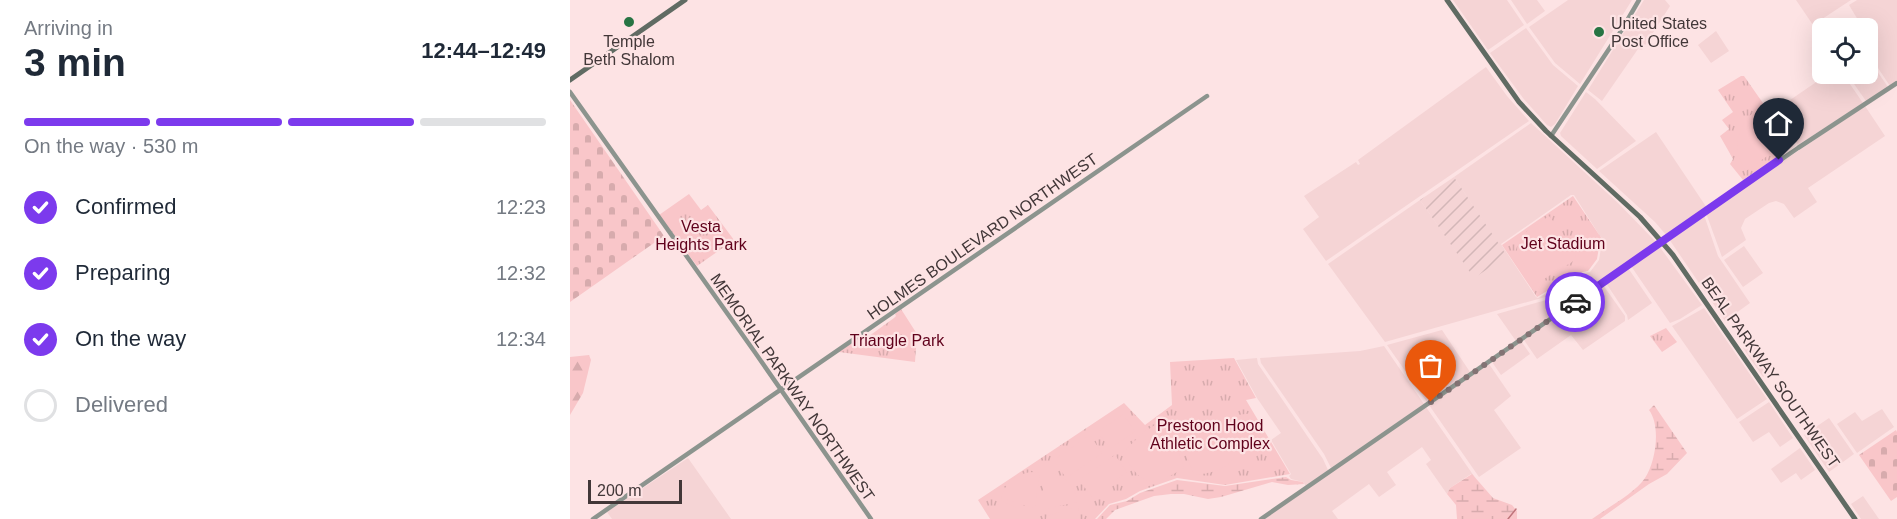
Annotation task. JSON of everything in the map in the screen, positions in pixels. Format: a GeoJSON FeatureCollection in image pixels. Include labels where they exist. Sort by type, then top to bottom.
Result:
{"type":"FeatureCollection","features":[{"type":"Feature","properties":{"kind":"main road"},"geometry":{"type":"LineString","coordinates":[[570,80],[685,0]]}},
{"type":"Feature","properties":{"kind":"main road","name":"BEAL PARKWAY SOUTHWEST"},"geometry":{"type":"LineString","coordinates":[[1447,0],[1507,87],[1551,136],[1629,206],[1662,242],[1855,519]]}},
{"type":"Feature","properties":{"kind":"street"},"geometry":{"type":"LineString","coordinates":[[1551,136],[1639,0]]}},
{"type":"Feature","properties":{"kind":"street"},"geometry":{"type":"LineString","coordinates":[[1261,519],[1822,131],[1897,84]]}},
{"type":"Feature","properties":{"kind":"street","name":"MEMORIAL PARKWAY NORTHWEST"},"geometry":{"type":"LineString","coordinates":[[570,92],[871,519]]}},
{"type":"Feature","properties":{"kind":"street","name":"HOLMES BOULEVARD NORTHWEST"},"geometry":{"type":"LineString","coordinates":[[593,519],[1207,96]]}},
{"type":"Feature","properties":{"kind":"shaded area"},"geometry":{"type":"Polygon","coordinates":[[[1453,0],[1507,0],[1524,25],[1488,50],[1453,0]]]}},
{"type":"Feature","properties":{"kind":"shaded area"},"geometry":{"type":"Polygon","coordinates":[[[1511,0],[1537,0],[1545,11],[1527,24],[1511,0]]]}},
{"type":"Feature","properties":{"kind":"shaded area"},"geometry":{"type":"Polygon","coordinates":[[[1568,0],[1632,0],[1580,84],[1555,63],[1529,27],[1568,0]]]}},
{"type":"Feature","properties":{"kind":"shaded area"},"geometry":{"type":"Polygon","coordinates":[[[1644,0],[1665,0],[1670,6],[1642,50],[1638,49],[1602,101],[1588,90],[1644,0]]]}},
{"type":"Feature","properties":{"kind":"shaded area"},"geometry":{"type":"Polygon","coordinates":[[[1796,0],[1851,0],[1824,18],[1812,18],[1812,24],[1796,0]]]}},
{"type":"Feature","properties":{"kind":"shaded area"},"geometry":{"type":"Polygon","coordinates":[[[1857,0],[1897,0],[1897,81],[1890,86],[1878,68],[1878,18],[1857,18],[1849,5],[1857,0]]]}},
{"type":"Feature","properties":{"kind":"shaded area"},"geometry":{"type":"Polygon","coordinates":[[[1526,28],[1553,65],[1578,86],[1551,127],[1523,98],[1490,53],[1526,28]]]}},
{"type":"Feature","properties":{"kind":"shaded area"},"geometry":{"type":"Polygon","coordinates":[[[1716,31],[1729,51],[1711,63],[1698,45],[1716,31]]]}},
{"type":"Feature","properties":{"kind":"shaded area"},"geometry":{"type":"Polygon","coordinates":[[[1486,67],[1529,121],[1326,261],[1303,229],[1319,217],[1304,196],[1356,162],[1360,164],[1358,160],[1486,67]]]}},
{"type":"Feature","properties":{"kind":"shaded area"},"geometry":{"type":"Polygon","coordinates":[[[1878,72],[1888,87],[1866,101],[1854,84],[1878,84],[1878,72]]]}},
{"type":"Feature","properties":{"kind":"shaded area"},"geometry":{"type":"Polygon","coordinates":[[[1813,84],[1850,84],[1863,103],[1798,145],[1774,111],[1813,84]]]}},
{"type":"Feature","properties":{"kind":"shaded area"},"geometry":{"type":"Polygon","coordinates":[[[1586,92],[1636,141],[1597,169],[1560,133],[1586,92]]]}},
{"type":"Feature","properties":{"kind":"shaded area"},"geometry":{"type":"Polygon","coordinates":[[[1865,106],[1885,136],[1808,188],[1817,202],[1794,218],[1784,204],[1776,201],[1745,219],[1741,228],[1746,240],[1722,257],[1706,213],[1865,106]]]}},
{"type":"Feature","properties":{"kind":"shaded area"},"geometry":{"type":"Polygon","coordinates":[[[1531,123],[1618,203],[1657,243],[1580,296],[1570,290],[1385,342],[1328,264],[1420,200],[1474,277],[1506,256],[1454,177],[1531,123]],[[1574,195],[1501,244],[1538,298],[1579,274],[1590,272],[1599,260],[1601,248],[1605,244],[1574,195]]]}},
{"type":"Feature","properties":{"kind":"shaded area"},"geometry":{"type":"Polygon","coordinates":[[[1656,132],[1707,208],[1667,236],[1655,222],[1599,171],[1656,132]]]}},
{"type":"Feature","properties":{"kind":"shaded area"},"geometry":{"type":"Polygon","coordinates":[[[1454,177],[1507,256],[1474,278],[1420,200],[1454,177]]]}},
{"type":"Feature","properties":{"kind":"shaded area"},"geometry":{"type":"Polygon","coordinates":[[[1704,215],[1718,256],[1750,303],[1725,321],[1669,239],[1704,215]]]}},
{"type":"Feature","properties":{"kind":"shaded area"},"geometry":{"type":"Polygon","coordinates":[[[1659,246],[1702,305],[1670,323],[1631,266],[1659,246]]]}},
{"type":"Feature","properties":{"kind":"shaded area"},"geometry":{"type":"Polygon","coordinates":[[[1744,246],[1763,273],[1743,287],[1724,260],[1744,246]]]}},
{"type":"Feature","properties":{"kind":"shaded area"},"geometry":{"type":"Polygon","coordinates":[[[1628,268],[1652,303],[1628,320],[1606,283],[1628,268]]]}},
{"type":"Feature","properties":{"kind":"shaded area"},"geometry":{"type":"Polygon","coordinates":[[[1603,285],[1625,316],[1625,321],[1583,350],[1571,335],[1537,359],[1524,340],[1603,285]]]}},
{"type":"Feature","properties":{"kind":"shaded area"},"geometry":{"type":"Polygon","coordinates":[[[1571,293],[1578,298],[1516,341],[1497,314],[1571,293]]]}},
{"type":"Feature","properties":{"kind":"shaded area"},"geometry":{"type":"Polygon","coordinates":[[[1704,308],[1767,399],[1737,419],[1672,326],[1704,308]]]}},
{"type":"Feature","properties":{"kind":"shaded area"},"geometry":{"type":"Polygon","coordinates":[[[1442,330],[1470,372],[1427,402],[1387,345],[1442,330]]]}},
{"type":"Feature","properties":{"kind":"shaded area"},"geometry":{"type":"Polygon","coordinates":[[[1521,341],[1530,354],[1501,375],[1492,362],[1521,341]]]}},
{"type":"Feature","properties":{"kind":"shaded area"},"geometry":{"type":"Polygon","coordinates":[[[1754,341],[1776,368],[1763,377],[1743,348],[1754,341]]]}},
{"type":"Feature","properties":{"kind":"shaded area"},"geometry":{"type":"Polygon","coordinates":[[[1384,346],[1424,404],[1331,468],[1324,454],[1261,363],[1260,358],[1360,351],[1384,346]]]}},
{"type":"Feature","properties":{"kind":"shaded area"},"geometry":{"type":"Polygon","coordinates":[[[1257,358],[1258,364],[1323,459],[1328,470],[1306,486],[1303,482],[1291,479],[1289,476],[1291,474],[1271,440],[1281,433],[1257,398],[1236,360],[1257,358]]]}},
{"type":"Feature","properties":{"kind":"shaded area"},"geometry":{"type":"Polygon","coordinates":[[[1489,364],[1511,396],[1494,410],[1521,448],[1479,477],[1429,405],[1489,364]]]}},
{"type":"Feature","properties":{"kind":"shaded area"},"geometry":{"type":"Polygon","coordinates":[[[1769,402],[1793,438],[1780,447],[1769,432],[1753,442],[1739,422],[1769,402]]]}},
{"type":"Feature","properties":{"kind":"shaded area"},"geometry":{"type":"Polygon","coordinates":[[[1426,407],[1476,479],[1471,474],[1450,488],[1447,494],[1426,464],[1431,460],[1422,447],[1387,472],[1396,485],[1379,497],[1369,484],[1332,511],[1338,519],[1264,519],[1426,407]]]}},
{"type":"Feature","properties":{"kind":"shaded area"},"geometry":{"type":"Polygon","coordinates":[[[1882,409],[1894,427],[1857,453],[1837,424],[1855,412],[1862,421],[1882,409]]]}},
{"type":"Feature","properties":{"kind":"shaded area"},"geometry":{"type":"Polygon","coordinates":[[[1829,418],[1854,454],[1829,472],[1804,435],[1829,418]]]}},
{"type":"Feature","properties":{"kind":"shaded area"},"geometry":{"type":"Polygon","coordinates":[[[1800,448],[1815,470],[1801,480],[1796,473],[1781,483],[1771,469],[1800,448]]]}},
{"type":"Feature","properties":{"kind":"shaded area"},"geometry":{"type":"Polygon","coordinates":[[[688,458],[731,519],[612,519],[607,512],[688,458]]]}},
{"type":"Feature","properties":{"kind":"shaded area"},"geometry":{"type":"Polygon","coordinates":[[[1863,496],[1879,519],[1861,519],[1851,504],[1863,496]]]}},
{"type":"Feature","properties":{"kind":"green space"},"geometry":{"type":"Polygon","coordinates":[[[1744,76],[1793,146],[1743,180],[1730,164],[1733,159],[1720,136],[1729,129],[1722,120],[1733,112],[1718,90],[1744,76]]]}},
{"type":"Feature","properties":{"kind":"green space"},"geometry":{"type":"Polygon","coordinates":[[[570,100],[664,236],[570,302],[570,100]]]}},
{"type":"Feature","properties":{"kind":"green space"},"geometry":{"type":"Polygon","coordinates":[[[1758,109],[1781,144],[1746,171],[1741,163],[1738,137],[1745,122],[1758,109]]]}},
{"type":"Feature","properties":{"kind":"green space","name":"Vesta Heights Park"},"geometry":{"type":"Polygon","coordinates":[[[689,194],[701,210],[708,205],[734,240],[697,266],[659,215],[689,194]]]}},
{"type":"Feature","properties":{"kind":"green space","name":"Jet Stadium"},"geometry":{"type":"Polygon","coordinates":[[[1573,196],[1604,242],[1599,247],[1597,259],[1588,271],[1578,273],[1537,297],[1502,245],[1573,196]]]}},
{"type":"Feature","properties":{"kind":"green space"},"geometry":{"type":"Polygon","coordinates":[[[1549,216],[1576,252],[1575,257],[1572,262],[1534,285],[1517,251],[1518,237],[1549,216]]]}},
{"type":"Feature","properties":{"kind":"green space","name":"Triangle Park"},"geometry":{"type":"Polygon","coordinates":[[[901,309],[917,334],[915,362],[839,352],[862,336],[865,339],[894,318],[901,309]]]}},
{"type":"Feature","properties":{"kind":"green space"},"geometry":{"type":"Polygon","coordinates":[[[1666,328],[1677,342],[1662,352],[1650,336],[1666,328]]]}},
{"type":"Feature","properties":{"kind":"green space"},"geometry":{"type":"Polygon","coordinates":[[[589,355],[591,360],[583,393],[570,415],[570,357],[589,355]]]}},
{"type":"Feature","properties":{"kind":"green space","name":"Prestoon Hood Athletic Complex"},"geometry":{"type":"Polygon","coordinates":[[[1234,358],[1256,398],[1246,400],[1290,474],[1225,485],[1177,478],[1109,504],[1095,519],[990,519],[978,500],[1124,403],[1145,425],[1172,405],[1170,362],[1234,358]]]}},
{"type":"Feature","properties":{"kind":"green space"},"geometry":{"type":"Polygon","coordinates":[[[1654,405],[1687,453],[1667,474],[1600,519],[1592,519],[1628,495],[1649,471],[1656,444],[1655,425],[1649,410],[1654,405]]]}},
{"type":"Feature","properties":{"kind":"green space"},"geometry":{"type":"Polygon","coordinates":[[[1253,413],[1256,438],[1240,440],[1237,415],[1253,413]]]}},
{"type":"Feature","properties":{"kind":"green space"},"geometry":{"type":"Polygon","coordinates":[[[1123,414],[1135,431],[1110,449],[1098,432],[1123,414]]]}},
{"type":"Feature","properties":{"kind":"green space"},"geometry":{"type":"Polygon","coordinates":[[[1189,423],[1232,424],[1236,449],[1231,462],[1226,466],[1194,475],[1183,446],[1182,433],[1189,423]]]}},
{"type":"Feature","properties":{"kind":"green space"},"geometry":{"type":"Polygon","coordinates":[[[1155,425],[1168,428],[1184,468],[1163,479],[1148,481],[1136,472],[1122,453],[1155,425]]]}},
{"type":"Feature","properties":{"kind":"green space"},"geometry":{"type":"Polygon","coordinates":[[[1896,430],[1897,497],[1891,501],[1859,455],[1896,430]]]}},
{"type":"Feature","properties":{"kind":"green space"},"geometry":{"type":"Polygon","coordinates":[[[1090,435],[1102,453],[1066,478],[1054,460],[1090,435]]]}},
{"type":"Feature","properties":{"kind":"green space"},"geometry":{"type":"Polygon","coordinates":[[[1115,455],[1127,472],[1092,497],[1079,480],[1115,455]]]}},
{"type":"Feature","properties":{"kind":"green space"},"geometry":{"type":"Polygon","coordinates":[[[1030,472],[1040,473],[1033,508],[1001,498],[1011,480],[1030,472]]]}},
{"type":"Feature","properties":{"kind":"green space"},"geometry":{"type":"Polygon","coordinates":[[[1043,473],[1052,473],[1069,484],[1078,502],[1045,509],[1043,507],[1043,473]]]}},
{"type":"Feature","properties":{"kind":"green space"},"geometry":{"type":"Polygon","coordinates":[[[1472,474],[1493,498],[1512,505],[1517,511],[1517,519],[1457,519],[1456,505],[1447,494],[1450,488],[1472,474]]]}},
{"type":"Feature","properties":{"kind":"green space"},"geometry":{"type":"Polygon","coordinates":[[[1286,477],[1304,484],[1288,485],[1272,482],[1208,499],[1184,494],[1154,496],[1115,510],[1106,519],[1097,519],[1110,505],[1127,501],[1140,493],[1177,480],[1225,486],[1286,477]]]}},
{"type":"Feature","properties":{"kind":"green space"},"geometry":{"type":"Polygon","coordinates":[[[1000,500],[1030,515],[1030,519],[995,519],[1000,500]]]}},
{"type":"Feature","properties":{"kind":"green space"},"geometry":{"type":"Polygon","coordinates":[[[1078,506],[1080,519],[1046,519],[1047,516],[1078,506]]]}},
{"type":"Feature","properties":{"kind":"waterway"},"geometry":{"type":"LineString","coordinates":[[1508,519],[1516,509]]}},
{"type":"Feature","properties":{"kind":"way so far"},"geometry":{"type":"LineString","coordinates":[[1431,402],[1575,302]]}},
{"type":"Feature","properties":{"kind":"place","name":"Temple Beth Shalom"},"geometry":{"type":"Point","coordinates":[629,22]}},
{"type":"Feature","properties":{"kind":"place","name":"United States Post Office"},"geometry":{"type":"Point","coordinates":[1599,32]}},
{"type":"Feature","properties":{"kind":"route"},"geometry":{"type":"LineString","coordinates":[[1575,302],[1779,160]]}}]}
